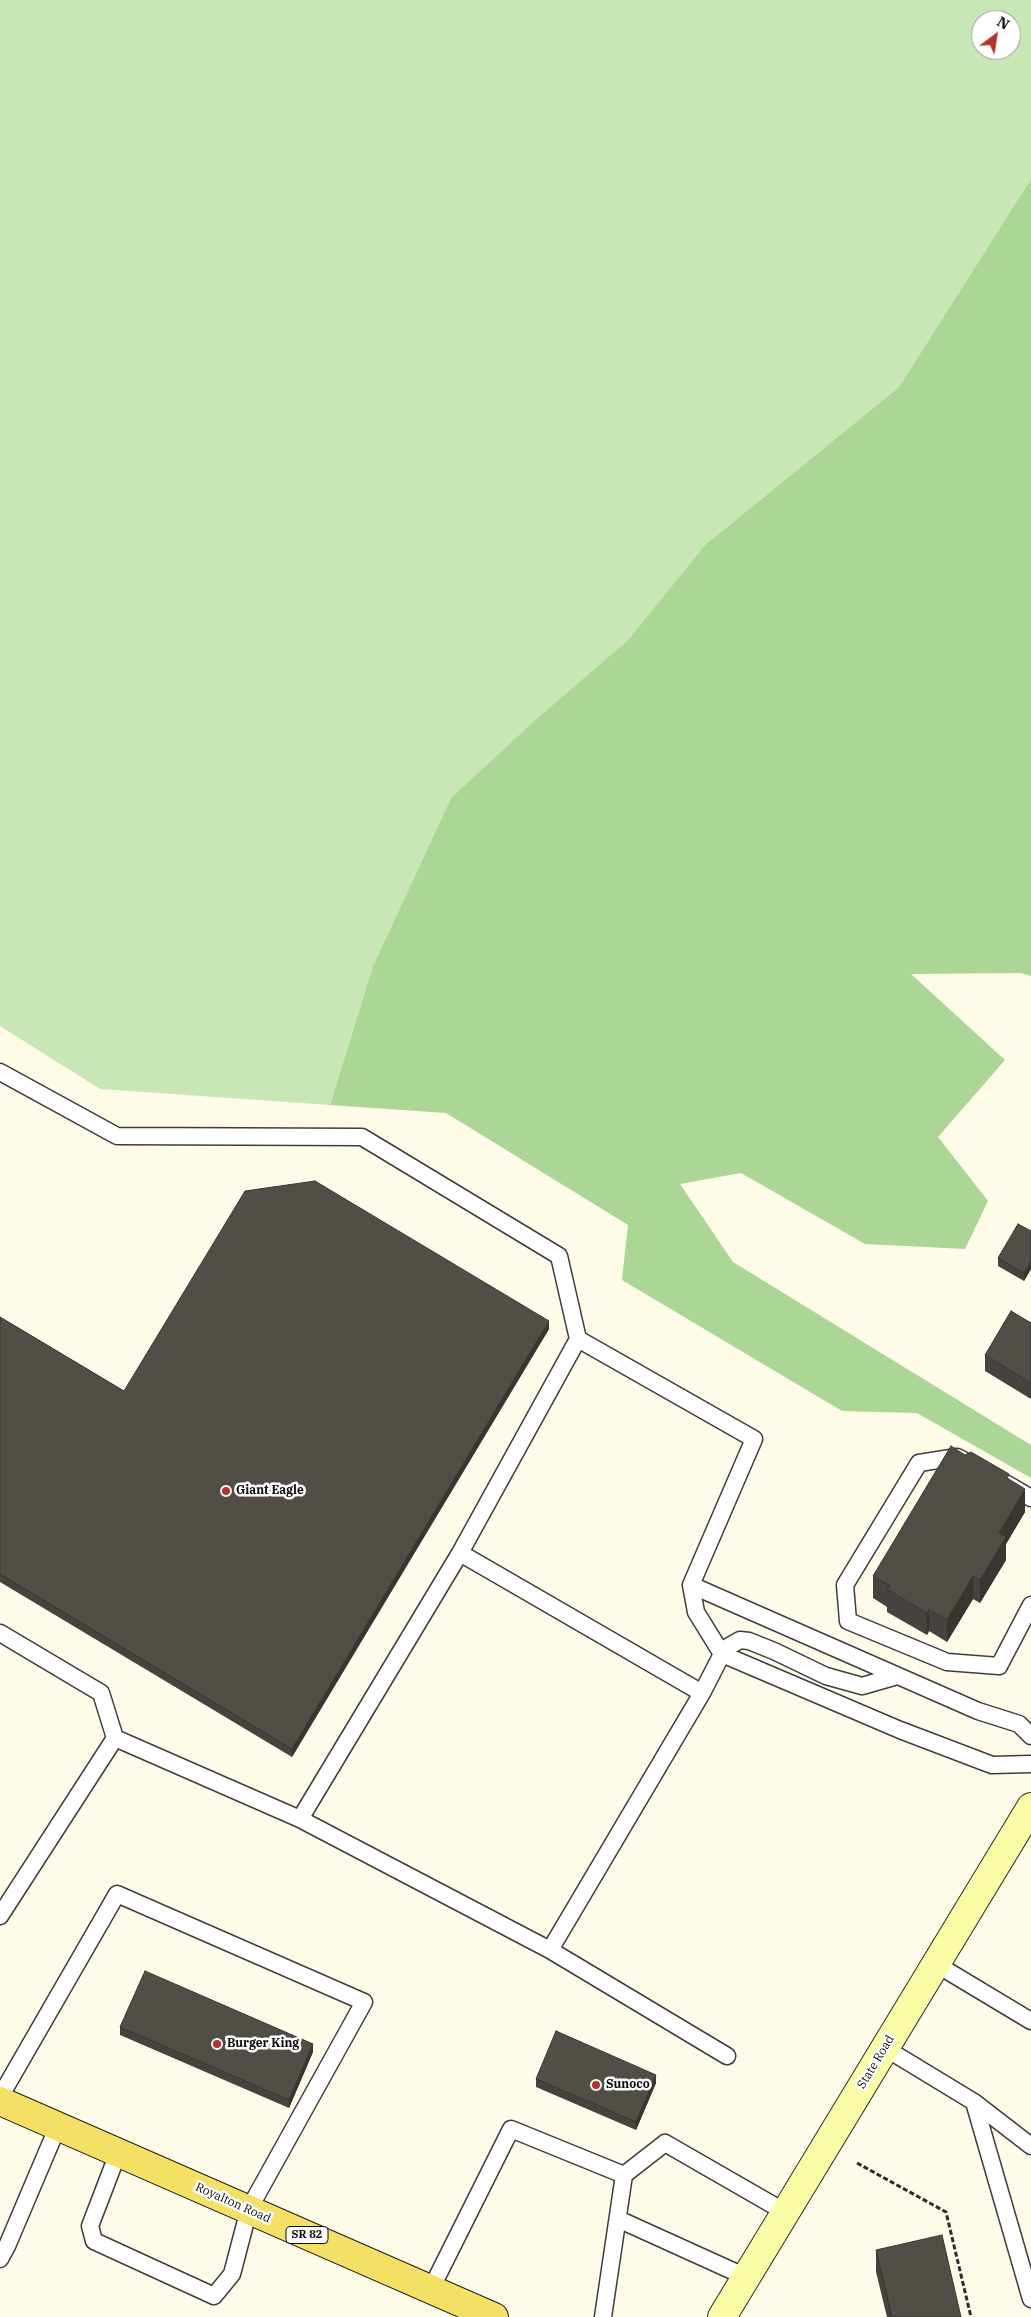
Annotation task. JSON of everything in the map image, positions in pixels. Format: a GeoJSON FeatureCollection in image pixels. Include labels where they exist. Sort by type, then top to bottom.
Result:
{"type":"FeatureCollection","features":[{"type":"Feature","properties":{"kind":"main road","name":"State Road"},"geometry":{"type":"LineString","coordinates":[[722,2317],[1031,1807]]}},
{"type":"Feature","properties":{"kind":"main road","name":"Royalton Road"},"geometry":{"type":"LineString","coordinates":[[0,2099],[118,2153],[494,2317]]}},
{"type":"Feature","properties":{"kind":"lane"},"geometry":{"type":"LineString","coordinates":[[0,1072],[117,1136],[362,1137],[559,1256],[578,1339],[460,1553],[300,1819]]}},
{"type":"Feature","properties":{"kind":"lane"},"geometry":{"type":"LineString","coordinates":[[578,1339],[754,1439],[691,1585],[696,1612],[722,1654],[900,1730],[992,1765],[1031,1764]]}},
{"type":"Feature","properties":{"kind":"lane"},"geometry":{"type":"LineString","coordinates":[[974,1466],[957,1457],[919,1463],[845,1585],[848,1621],[947,1662],[999,1666],[1031,1605]]}},
{"type":"Feature","properties":{"kind":"lane"},"geometry":{"type":"LineString","coordinates":[[990,1475],[1031,1498]]}},
{"type":"Feature","properties":{"kind":"lane"},"geometry":{"type":"LineString","coordinates":[[460,1553],[702,1693]]}},
{"type":"Feature","properties":{"kind":"lane"},"geometry":{"type":"LineString","coordinates":[[691,1585],[978,1711],[1019,1724],[1031,1736]]}},
{"type":"Feature","properties":{"kind":"lane"},"geometry":{"type":"LineString","coordinates":[[0,1633],[101,1692],[114,1738],[0,1916]]}},
{"type":"Feature","properties":{"kind":"lane"},"geometry":{"type":"LineString","coordinates":[[550,1950],[702,1693],[726,1648],[740,1640],[749,1641],[826,1676],[862,1686],[897,1676]]}},
{"type":"Feature","properties":{"kind":"lane"},"geometry":{"type":"LineString","coordinates":[[114,1738],[300,1819],[550,1950],[727,2056]]}},
{"type":"Feature","properties":{"kind":"lane"},"geometry":{"type":"LineString","coordinates":[[0,2099],[117,1894],[364,2002],[249,2209],[232,2274],[214,2296],[94,2241],[90,2226],[118,2153]]}},
{"type":"Feature","properties":{"kind":"lane"},"geometry":{"type":"LineString","coordinates":[[936,1964],[1031,2022]]}},
{"type":"Feature","properties":{"kind":"lane"},"geometry":{"type":"LineString","coordinates":[[885,2048],[974,2102],[1031,2146]]}},
{"type":"Feature","properties":{"kind":"lane"},"geometry":{"type":"LineString","coordinates":[[974,2102],[1031,2299]]}},
{"type":"Feature","properties":{"kind":"lane"},"geometry":{"type":"LineString","coordinates":[[0,2258],[8,2246],[58,2126]]}},
{"type":"Feature","properties":{"kind":"lane"},"geometry":{"type":"LineString","coordinates":[[431,2289],[511,2129],[624,2175]]}},
{"type":"Feature","properties":{"kind":"lane"},"geometry":{"type":"LineString","coordinates":[[603,2317],[624,2175],[665,2143],[785,2212]]}},
{"type":"Feature","properties":{"kind":"lane"},"geometry":{"type":"LineString","coordinates":[[618,2219],[746,2277]]}},
{"type":"Feature","properties":{"kind":"path"},"geometry":{"type":"LineString","coordinates":[[858,2163],[946,2212],[971,2317]]}},
{"type":"Feature","properties":{"kind":"green space"},"geometry":{"type":"Polygon","coordinates":[[[0,0],[1031,0],[1031,179],[899,387],[705,545],[628,640],[534,721],[451,798],[373,966],[330,1105],[100,1089],[0,1026],[0,0]]]}},
{"type":"Feature","properties":{"kind":"green space"},"geometry":{"type":"Polygon","coordinates":[[[1031,179],[1031,976],[1021,973],[911,974],[1005,1060],[938,1137],[988,1201],[965,1249],[865,1244],[741,1173],[680,1184],[733,1262],[1031,1445],[1031,1478],[917,1413],[842,1411],[622,1280],[628,1225],[446,1113],[330,1105],[373,966],[451,798],[534,721],[628,640],[705,545],[899,387],[1031,179]]]}},
{"type":"Feature","properties":{"kind":"building","name":"Giant Eagle"},"geometry":{"type":"Polygon","coordinates":[[[315,1181],[549,1321],[292,1749],[0,1574],[0,1317],[124,1391],[245,1191],[315,1181]]]}},
{"type":"Feature","properties":{"kind":"building"},"geometry":{"type":"Polygon","coordinates":[[[1018,1224],[1031,1231],[1031,1261],[1024,1273],[998,1258],[1018,1224]]]}},
{"type":"Feature","properties":{"kind":"building"},"geometry":{"type":"Polygon","coordinates":[[[1011,1311],[1031,1323],[1031,1383],[985,1355],[1011,1311]]]}},
{"type":"Feature","properties":{"kind":"building"},"geometry":{"type":"Polygon","coordinates":[[[951,1446],[965,1455],[971,1452],[1009,1474],[1007,1478],[1025,1489],[999,1533],[1006,1537],[980,1580],[973,1576],[947,1620],[929,1609],[927,1613],[887,1589],[890,1586],[873,1576],[951,1446]]]}},
{"type":"Feature","properties":{"kind":"building","name":"Burger King"},"geometry":{"type":"Polygon","coordinates":[[[145,1971],[313,2044],[289,2100],[120,2027],[145,1971]]]}},
{"type":"Feature","properties":{"kind":"building","name":"Sunoco"},"geometry":{"type":"Polygon","coordinates":[[[556,2031],[656,2075],[636,2122],[536,2079],[556,2031]]]}},
{"type":"Feature","properties":{"kind":"building"},"geometry":{"type":"Polygon","coordinates":[[[942,2235],[961,2317],[892,2317],[876,2250],[942,2235]]]}},
{"type":"Feature","properties":{"kind":"place","name":"Giant Eagle"},"geometry":{"type":"Point","coordinates":[226,1491]}},
{"type":"Feature","properties":{"kind":"place","name":"Burger King"},"geometry":{"type":"Point","coordinates":[217,2044]}},
{"type":"Feature","properties":{"kind":"place","name":"Sunoco"},"geometry":{"type":"Point","coordinates":[596,2085]}}]}
